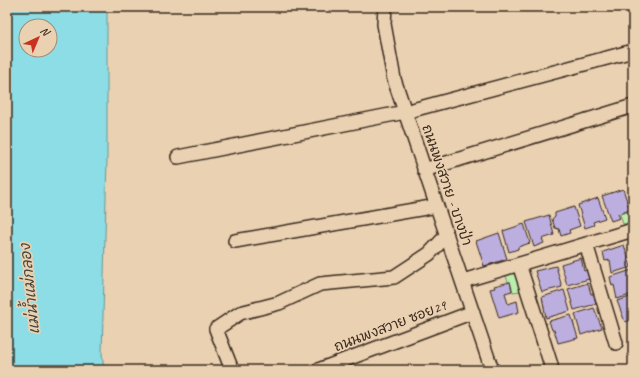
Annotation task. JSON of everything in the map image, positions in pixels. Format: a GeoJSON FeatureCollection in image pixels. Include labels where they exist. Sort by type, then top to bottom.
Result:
{"type":"FeatureCollection","features":[{"type":"Feature","properties":{"kind":"street","name":"ถนนพงสวาย - บางป่า"},"geometry":{"type":"LineString","coordinates":[[385,7],[384,24],[394,79],[492,370]]}},
{"type":"Feature","properties":{"kind":"street"},"geometry":{"type":"LineString","coordinates":[[178,157],[405,112],[633,51]]}},
{"type":"Feature","properties":{"kind":"street"},"geometry":{"type":"LineString","coordinates":[[424,170],[633,106]]}},
{"type":"Feature","properties":{"kind":"street"},"geometry":{"type":"LineString","coordinates":[[235,241],[437,206]]}},
{"type":"Feature","properties":{"kind":"street"},"geometry":{"type":"LineString","coordinates":[[463,281],[633,230]]}},
{"type":"Feature","properties":{"kind":"street"},"geometry":{"type":"LineString","coordinates":[[232,370],[216,329],[240,314],[279,303],[320,284],[394,276],[429,254],[447,235]]}},
{"type":"Feature","properties":{"kind":"street"},"geometry":{"type":"LineString","coordinates":[[586,244],[616,343]]}},
{"type":"Feature","properties":{"kind":"street"},"geometry":{"type":"LineString","coordinates":[[519,264],[550,365]]}},
{"type":"Feature","properties":{"kind":"street","name":"ถนนพงสวาย ซอย29"},"geometry":{"type":"LineString","coordinates":[[318,370],[473,312]]}},
{"type":"Feature","properties":{"kind":"green space"},"geometry":{"type":"Polygon","coordinates":[[[630,211],[633,222],[623,224],[620,214],[630,211]]]}},
{"type":"Feature","properties":{"kind":"green space"},"geometry":{"type":"Polygon","coordinates":[[[515,273],[520,291],[513,292],[510,281],[508,282],[506,276],[515,273]]]}},
{"type":"Feature","properties":{"kind":"water","name":"แม่น้ำแม่กลอง"},"geometry":{"type":"Polygon","coordinates":[[[7,7],[107,7],[107,158],[102,354],[104,370],[7,370],[7,7]]]}},
{"type":"Feature","properties":{"kind":"building"},"geometry":{"type":"Polygon","coordinates":[[[633,187],[633,205],[629,194],[631,191],[630,188],[633,187]]]}},
{"type":"Feature","properties":{"kind":"building"},"geometry":{"type":"Polygon","coordinates":[[[623,189],[630,210],[618,214],[620,218],[611,221],[602,196],[623,189]]]}},
{"type":"Feature","properties":{"kind":"building"},"geometry":{"type":"Polygon","coordinates":[[[598,198],[605,218],[593,222],[594,225],[585,228],[578,205],[598,198]]]}},
{"type":"Feature","properties":{"kind":"building"},"geometry":{"type":"Polygon","coordinates":[[[574,207],[580,226],[569,230],[570,233],[561,236],[559,229],[555,228],[552,219],[555,216],[555,213],[574,207]]]}},
{"type":"Feature","properties":{"kind":"building"},"geometry":{"type":"Polygon","coordinates":[[[549,215],[554,235],[542,239],[544,243],[534,247],[526,222],[549,215]]]}},
{"type":"Feature","properties":{"kind":"building"},"geometry":{"type":"Polygon","coordinates":[[[524,224],[530,243],[509,252],[503,231],[524,224]]]}},
{"type":"Feature","properties":{"kind":"building"},"geometry":{"type":"Polygon","coordinates":[[[499,233],[507,259],[484,266],[476,241],[499,233]]]}},
{"type":"Feature","properties":{"kind":"building"},"geometry":{"type":"Polygon","coordinates":[[[630,243],[633,243],[633,254],[630,243]]]}},
{"type":"Feature","properties":{"kind":"building"},"geometry":{"type":"Polygon","coordinates":[[[624,245],[631,267],[612,273],[610,260],[605,261],[603,252],[624,245]]]}},
{"type":"Feature","properties":{"kind":"building"},"geometry":{"type":"Polygon","coordinates":[[[581,258],[584,271],[587,270],[589,279],[567,285],[561,264],[581,258]]]}},
{"type":"Feature","properties":{"kind":"building"},"geometry":{"type":"Polygon","coordinates":[[[556,266],[562,287],[542,292],[535,271],[556,266]]]}},
{"type":"Feature","properties":{"kind":"building"},"geometry":{"type":"Polygon","coordinates":[[[632,270],[633,294],[617,299],[614,285],[612,286],[610,277],[632,270]]]}},
{"type":"Feature","properties":{"kind":"building"},"geometry":{"type":"Polygon","coordinates":[[[510,282],[512,291],[505,293],[508,304],[517,301],[519,312],[499,318],[490,289],[495,288],[494,286],[510,282]]]}},
{"type":"Feature","properties":{"kind":"building"},"geometry":{"type":"Polygon","coordinates":[[[588,283],[591,294],[594,294],[596,304],[574,310],[568,289],[588,283]]]}},
{"type":"Feature","properties":{"kind":"building"},"geometry":{"type":"Polygon","coordinates":[[[564,290],[570,311],[546,318],[542,297],[564,290]]]}},
{"type":"Feature","properties":{"kind":"building"},"geometry":{"type":"Polygon","coordinates":[[[633,296],[633,320],[625,322],[617,301],[633,296]]]}},
{"type":"Feature","properties":{"kind":"building"},"geometry":{"type":"Polygon","coordinates":[[[594,308],[602,328],[581,335],[575,314],[594,308]]]}},
{"type":"Feature","properties":{"kind":"building"},"geometry":{"type":"Polygon","coordinates":[[[571,315],[578,338],[558,343],[554,330],[552,330],[549,321],[571,315]]]}}]}
